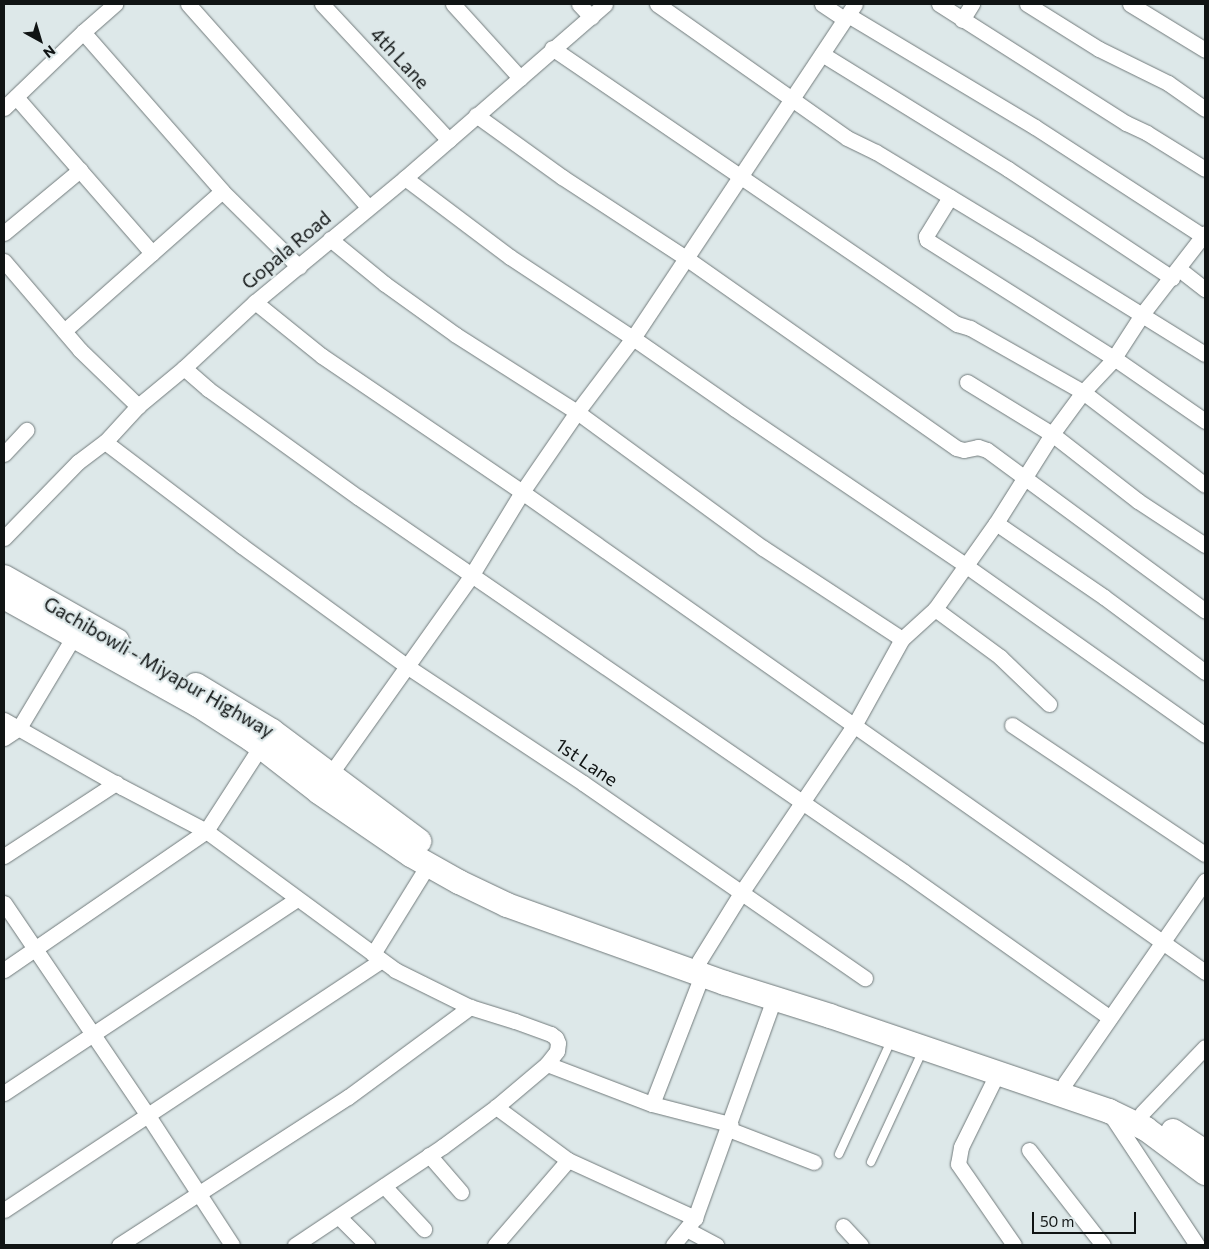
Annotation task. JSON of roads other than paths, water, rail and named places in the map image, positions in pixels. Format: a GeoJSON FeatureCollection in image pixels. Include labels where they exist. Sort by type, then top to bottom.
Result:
{"type":"FeatureCollection","features":[{"type":"Feature","properties":{"kind":"main road","name":"Gachibowli - Miyapur Highway"},"geometry":{"type":"LineString","coordinates":[[4,577],[208,692],[272,731],[306,770]]}},
{"type":"Feature","properties":{"kind":"main road","name":"Gachibowli - Miyapur Highway"},"geometry":{"type":"LineString","coordinates":[[4,597],[198,705],[261,746],[306,770]]}},
{"type":"Feature","properties":{"kind":"main road"},"geometry":{"type":"LineString","coordinates":[[306,770],[329,776],[422,843],[501,895]]}},
{"type":"Feature","properties":{"kind":"main road"},"geometry":{"type":"LineString","coordinates":[[306,770],[428,865],[501,895],[701,968],[774,998],[1109,1111],[1146,1129],[1205,1174]]}},
{"type":"Feature","properties":{"kind":"main road"},"geometry":{"type":"LineString","coordinates":[[701,968],[827,1001],[1065,1083],[1142,1113],[1205,1152]]}},
{"type":"Feature","properties":{"kind":"street"},"geometry":{"type":"LineString","coordinates":[[4,108],[82,32],[115,4]]}},
{"type":"Feature","properties":{"kind":"street"},"geometry":{"type":"LineString","coordinates":[[188,4],[368,207]]}},
{"type":"Feature","properties":{"kind":"street","name":"4th Lane"},"geometry":{"type":"LineString","coordinates":[[322,4],[448,140]]}},
{"type":"Feature","properties":{"kind":"street"},"geometry":{"type":"LineString","coordinates":[[453,4],[520,78]]}},
{"type":"Feature","properties":{"kind":"street"},"geometry":{"type":"LineString","coordinates":[[579,4],[591,17]]}},
{"type":"Feature","properties":{"kind":"street","name":"Gopala Road"},"geometry":{"type":"LineString","coordinates":[[4,538],[78,462],[105,442],[138,406],[184,368],[255,302],[405,178],[552,48],[606,4]]}},
{"type":"Feature","properties":{"kind":"street"},"geometry":{"type":"LineString","coordinates":[[657,4],[847,138],[876,152],[1143,313],[1205,354]]}},
{"type":"Feature","properties":{"kind":"street"},"geometry":{"type":"LineString","coordinates":[[652,1104],[701,968],[741,893],[803,804],[855,724],[902,639],[935,609],[996,523],[1052,434],[1083,392],[1114,358],[1143,313],[1176,274],[1204,235],[1035,127],[849,13],[822,4]]}},
{"type":"Feature","properties":{"kind":"street"},"geometry":{"type":"LineString","coordinates":[[939,4],[1126,123],[1147,133],[1205,169]]}},
{"type":"Feature","properties":{"kind":"street"},"geometry":{"type":"LineString","coordinates":[[962,20],[972,4]]}},
{"type":"Feature","properties":{"kind":"street"},"geometry":{"type":"LineString","coordinates":[[1027,4],[1099,49],[1168,83],[1205,109]]}},
{"type":"Feature","properties":{"kind":"street"},"geometry":{"type":"LineString","coordinates":[[1130,4],[1205,50]]}},
{"type":"Feature","properties":{"kind":"street"},"geometry":{"type":"LineString","coordinates":[[329,776],[471,576],[522,492],[577,412],[633,338],[849,13]]}},
{"type":"Feature","properties":{"kind":"street"},"geometry":{"type":"LineString","coordinates":[[82,32],[222,191],[299,267]]}},
{"type":"Feature","properties":{"kind":"street"},"geometry":{"type":"LineString","coordinates":[[552,48],[957,324],[970,328],[1083,392],[1205,486]]}},
{"type":"Feature","properties":{"kind":"street"},"geometry":{"type":"LineString","coordinates":[[822,54],[1176,274],[1205,289]]}},
{"type":"Feature","properties":{"kind":"street"},"geometry":{"type":"LineString","coordinates":[[16,97],[152,252]]}},
{"type":"Feature","properties":{"kind":"street"},"geometry":{"type":"LineString","coordinates":[[476,115],[562,177],[686,258],[956,448],[964,450],[978,447],[987,450],[1205,611]]}},
{"type":"Feature","properties":{"kind":"street"},"geometry":{"type":"LineString","coordinates":[[4,234],[80,170]]}},
{"type":"Feature","properties":{"kind":"street"},"geometry":{"type":"LineString","coordinates":[[405,178],[510,257],[633,338],[735,410],[965,565],[1205,735]]}},
{"type":"Feature","properties":{"kind":"street"},"geometry":{"type":"LineString","coordinates":[[64,331],[222,191]]}},
{"type":"Feature","properties":{"kind":"street"},"geometry":{"type":"LineString","coordinates":[[950,197],[926,239],[1114,358],[1205,421]]}},
{"type":"Feature","properties":{"kind":"street"},"geometry":{"type":"LineString","coordinates":[[330,239],[385,284],[456,335],[577,412],[764,548],[902,639]]}},
{"type":"Feature","properties":{"kind":"street"},"geometry":{"type":"LineString","coordinates":[[4,261],[64,331],[138,406]]}},
{"type":"Feature","properties":{"kind":"street"},"geometry":{"type":"LineString","coordinates":[[255,302],[322,356],[522,492],[855,724],[1205,972]]}},
{"type":"Feature","properties":{"kind":"street"},"geometry":{"type":"LineString","coordinates":[[184,368],[208,389],[471,576],[1110,1018]]}},
{"type":"Feature","properties":{"kind":"street"},"geometry":{"type":"LineString","coordinates":[[968,382],[1052,434],[1138,501],[1205,545]]}},
{"type":"Feature","properties":{"kind":"street"},"geometry":{"type":"LineString","coordinates":[[4,454],[26,430]]}},
{"type":"Feature","properties":{"kind":"street","name":"1st Lane"},"geometry":{"type":"LineString","coordinates":[[105,442],[242,546],[408,666],[583,783],[865,978]]}},
{"type":"Feature","properties":{"kind":"street"},"geometry":{"type":"LineString","coordinates":[[996,523],[1104,596],[1205,672]]}},
{"type":"Feature","properties":{"kind":"street"},"geometry":{"type":"LineString","coordinates":[[935,609],[1000,657],[1049,704]]}},
{"type":"Feature","properties":{"kind":"street"},"geometry":{"type":"LineString","coordinates":[[4,738],[18,728],[74,636]]}},
{"type":"Feature","properties":{"kind":"street"},"geometry":{"type":"LineString","coordinates":[[4,720],[206,831],[395,970],[470,1007],[551,1034],[558,1043],[557,1051],[548,1064],[496,1107],[429,1156],[297,1245]]}},
{"type":"Feature","properties":{"kind":"street"},"geometry":{"type":"LineString","coordinates":[[1012,725],[1205,854]]}},
{"type":"Feature","properties":{"kind":"street"},"geometry":{"type":"LineString","coordinates":[[4,970],[206,831],[261,746]]}},
{"type":"Feature","properties":{"kind":"street"},"geometry":{"type":"LineString","coordinates":[[4,856],[116,783]]}},
{"type":"Feature","properties":{"kind":"street"},"geometry":{"type":"LineString","coordinates":[[4,1210],[147,1114],[275,1032],[377,957],[428,865]]}},
{"type":"Feature","properties":{"kind":"street"},"geometry":{"type":"LineString","coordinates":[[1065,1083],[1205,881]]}},
{"type":"Feature","properties":{"kind":"street"},"geometry":{"type":"LineString","coordinates":[[4,1093],[297,898]]}},
{"type":"Feature","properties":{"kind":"street"},"geometry":{"type":"LineString","coordinates":[[4,903],[34,950],[147,1114],[232,1245]]}},
{"type":"Feature","properties":{"kind":"street"},"geometry":{"type":"LineString","coordinates":[[674,1245],[691,1224],[729,1127],[774,998]]}},
{"type":"Feature","properties":{"kind":"street"},"geometry":{"type":"LineString","coordinates":[[119,1245],[348,1097],[470,1007]]}},
{"type":"Feature","properties":{"kind":"street"},"geometry":{"type":"LineString","coordinates":[[1142,1113],[1205,1046]]}},
{"type":"Feature","properties":{"kind":"street"},"geometry":{"type":"LineString","coordinates":[[548,1064],[652,1104],[729,1127],[814,1162]]}},
{"type":"Feature","properties":{"kind":"street"},"geometry":{"type":"LineString","coordinates":[[997,1074],[960,1147],[958,1164],[1014,1245]]}},
{"type":"Feature","properties":{"kind":"street"},"geometry":{"type":"LineString","coordinates":[[496,1107],[568,1160],[691,1224],[716,1245]]}},
{"type":"Feature","properties":{"kind":"street"},"geometry":{"type":"LineString","coordinates":[[1109,1111],[1197,1245]]}},
{"type":"Feature","properties":{"kind":"street"},"geometry":{"type":"LineString","coordinates":[[1029,1150],[1103,1245]]}},
{"type":"Feature","properties":{"kind":"street"},"geometry":{"type":"LineString","coordinates":[[429,1156],[460,1192]]}},
{"type":"Feature","properties":{"kind":"street"},"geometry":{"type":"LineString","coordinates":[[495,1245],[568,1160]]}},
{"type":"Feature","properties":{"kind":"street"},"geometry":{"type":"LineString","coordinates":[[384,1186],[424,1229]]}},
{"type":"Feature","properties":{"kind":"street"},"geometry":{"type":"LineString","coordinates":[[339,1217],[367,1245]]}},
{"type":"Feature","properties":{"kind":"street"},"geometry":{"type":"LineString","coordinates":[[843,1226],[860,1245]]}},
{"type":"Feature","properties":{"kind":"lane"},"geometry":{"type":"LineString","coordinates":[[839,1154],[893,1037]]}},
{"type":"Feature","properties":{"kind":"lane"},"geometry":{"type":"LineString","coordinates":[[871,1162],[924,1048]]}}]}
